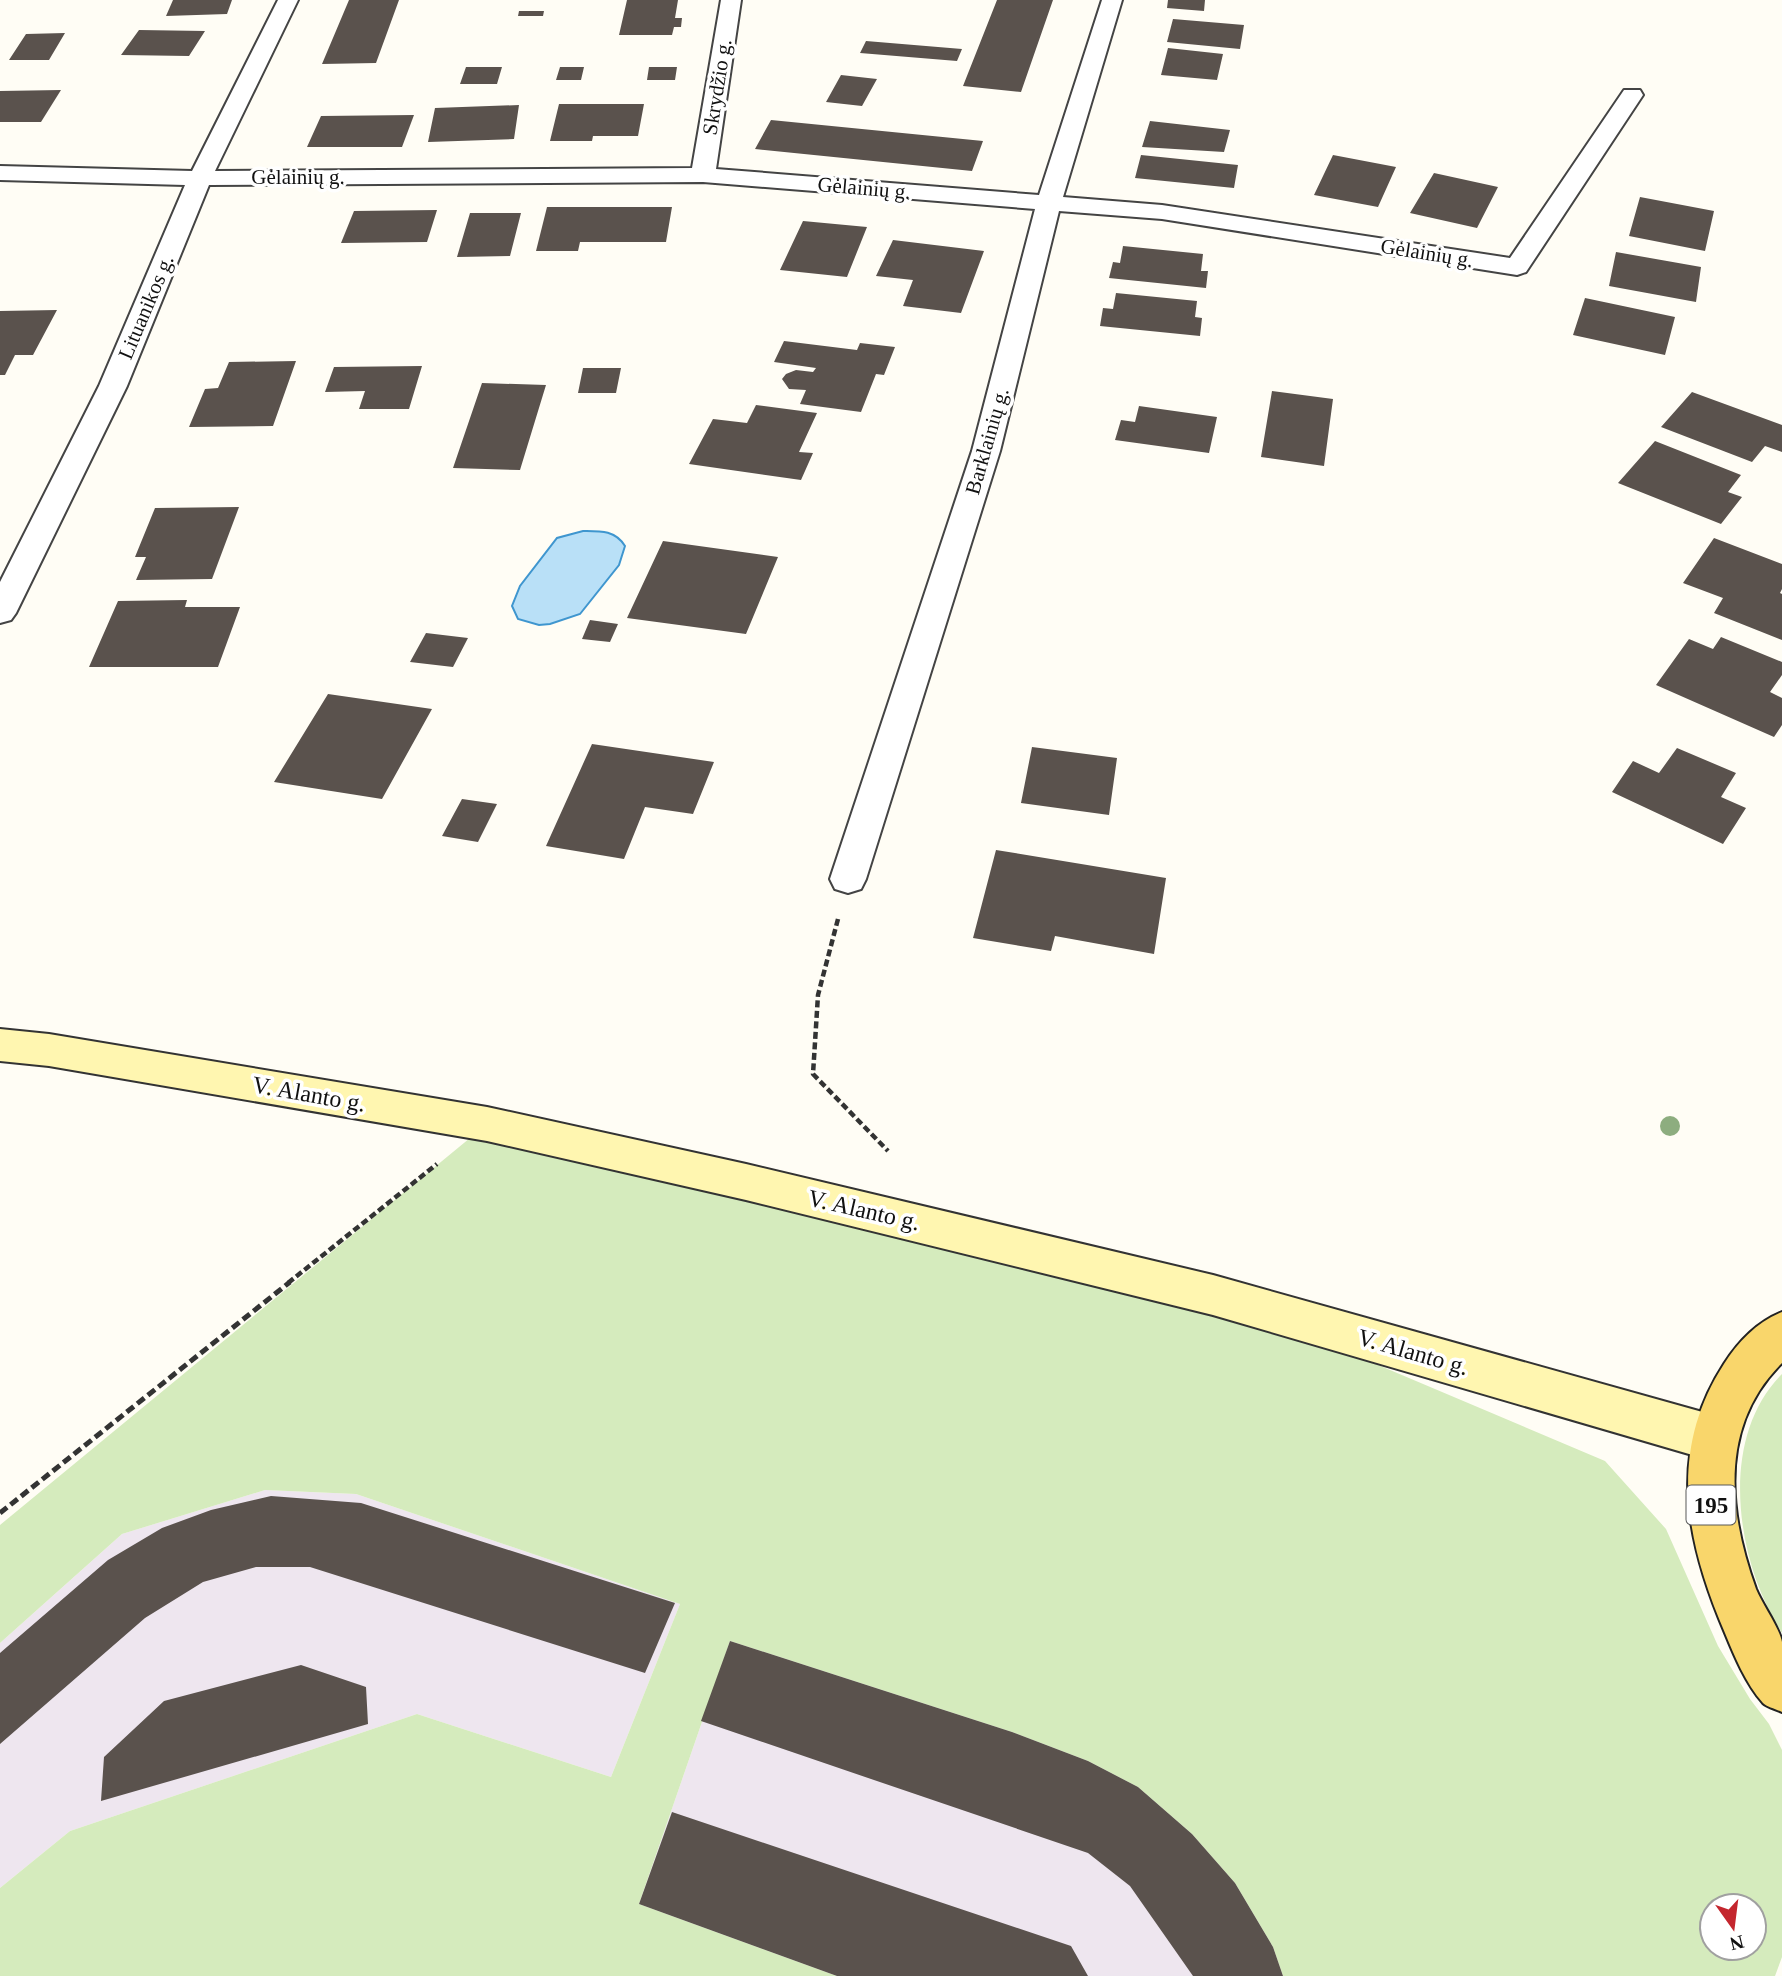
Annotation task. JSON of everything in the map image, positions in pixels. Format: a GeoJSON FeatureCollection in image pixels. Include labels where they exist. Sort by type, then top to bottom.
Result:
{"type":"FeatureCollection","features":[{"type":"Feature","properties":{"kind":"main road","name":"V. Alanto g."},"geometry":{"type":"LineString","coordinates":[[0,1045],[49,1050],[487,1124],[759,1185],[1200,1292],[1713,1438]]}},
{"type":"Feature","properties":{"kind":"main road","name":"195"},"geometry":{"type":"LineString","coordinates":[[1782,1333],[1760,1350],[1731,1390],[1713,1438],[1709,1482],[1714,1529],[1728,1583],[1752,1637],[1782,1686]]}},
{"type":"Feature","properties":{"kind":"street","name":"Lituanikos g."},"geometry":{"type":"LineString","coordinates":[[0,613],[113,386],[200,178],[288,0]]}},
{"type":"Feature","properties":{"kind":"street","name":"Skrydžio g."},"geometry":{"type":"LineString","coordinates":[[703,175],[731,0]]}},
{"type":"Feature","properties":{"kind":"street","name":"Barklainių g."},"geometry":{"type":"LineString","coordinates":[[848,879],[986,451],[1049,202],[1112,0]]}},
{"type":"Feature","properties":{"kind":"street","name":"Gėlainių g."},"geometry":{"type":"LineString","coordinates":[[0,173],[200,178],[703,175],[1162,212],[1517,267],[1632,95]]}},
{"type":"Feature","properties":{"kind":"path"},"geometry":{"type":"LineString","coordinates":[[848,879],[818,995],[813,1074],[888,1152]]}},
{"type":"Feature","properties":{"kind":"path"},"geometry":{"type":"LineString","coordinates":[[0,1513],[487,1124]]}},
{"type":"Feature","properties":{"kind":"shaded area"},"geometry":{"type":"Polygon","coordinates":[[[265,1490],[356,1494],[680,1604],[611,1777],[417,1714],[70,1831],[0,1888],[0,1643],[122,1534],[265,1490]]]}},
{"type":"Feature","properties":{"kind":"shaded area"},"geometry":{"type":"Polygon","coordinates":[[[730,1641],[1012,1732],[1088,1761],[1138,1787],[1192,1834],[1235,1883],[1273,1947],[1283,1976],[837,1976],[639,1904],[730,1641]]]}},
{"type":"Feature","properties":{"kind":"green space"},"geometry":{"type":"Polygon","coordinates":[[[487,1124],[1213,1295],[1605,1461],[1666,1529],[1718,1646],[1750,1699],[1769,1724],[1782,1750],[1782,1957],[1775,1976],[1283,1976],[1273,1947],[1235,1883],[1192,1834],[1138,1787],[1088,1761],[1012,1732],[730,1641],[639,1904],[837,1976],[0,1976],[0,1888],[70,1831],[417,1714],[611,1777],[680,1604],[356,1494],[265,1490],[122,1534],[0,1643],[0,1525],[487,1124]]]}},
{"type":"Feature","properties":{"kind":"green space"},"geometry":{"type":"Polygon","coordinates":[[[1782,1374],[1782,1633],[1753,1572],[1740,1501],[1741,1466],[1748,1432],[1761,1401],[1782,1374]]]}},
{"type":"Feature","properties":{"kind":"water"},"geometry":{"type":"Polygon","coordinates":[[[583,531],[607,532],[617,537],[625,546],[619,565],[580,614],[539,625],[518,619],[512,606],[520,586],[557,538],[583,531]]]}},
{"type":"Feature","properties":{"kind":"building"},"geometry":{"type":"Polygon","coordinates":[[[173,0],[232,0],[227,14],[166,16],[173,0]]]}},
{"type":"Feature","properties":{"kind":"building"},"geometry":{"type":"Polygon","coordinates":[[[349,0],[399,0],[376,63],[322,64],[349,0]]]}},
{"type":"Feature","properties":{"kind":"building"},"geometry":{"type":"Polygon","coordinates":[[[627,0],[678,0],[675,18],[682,18],[681,27],[674,27],[672,35],[619,35],[627,0]]]}},
{"type":"Feature","properties":{"kind":"building"},"geometry":{"type":"Polygon","coordinates":[[[997,0],[1053,0],[1021,92],[963,86],[997,0]]]}},
{"type":"Feature","properties":{"kind":"building"},"geometry":{"type":"Polygon","coordinates":[[[1168,0],[1205,0],[1204,11],[1167,8],[1168,0]]]}},
{"type":"Feature","properties":{"kind":"building"},"geometry":{"type":"Polygon","coordinates":[[[519,11],[544,11],[543,16],[518,16],[519,11]]]}},
{"type":"Feature","properties":{"kind":"building"},"geometry":{"type":"Polygon","coordinates":[[[1173,19],[1244,25],[1240,49],[1167,42],[1173,19]]]}},
{"type":"Feature","properties":{"kind":"building"},"geometry":{"type":"Polygon","coordinates":[[[139,30],[205,31],[189,56],[121,55],[139,30]]]}},
{"type":"Feature","properties":{"kind":"building"},"geometry":{"type":"Polygon","coordinates":[[[65,33],[49,60],[9,60],[26,34],[65,33]]]}},
{"type":"Feature","properties":{"kind":"building"},"geometry":{"type":"Polygon","coordinates":[[[866,41],[962,49],[957,61],[860,53],[866,41]]]}},
{"type":"Feature","properties":{"kind":"building"},"geometry":{"type":"Polygon","coordinates":[[[1168,48],[1223,54],[1217,80],[1161,75],[1168,48]]]}},
{"type":"Feature","properties":{"kind":"building"},"geometry":{"type":"Polygon","coordinates":[[[466,67],[502,67],[497,84],[460,84],[466,67]]]}},
{"type":"Feature","properties":{"kind":"building"},"geometry":{"type":"Polygon","coordinates":[[[560,67],[584,67],[581,80],[556,80],[560,67]]]}},
{"type":"Feature","properties":{"kind":"building"},"geometry":{"type":"Polygon","coordinates":[[[649,67],[677,67],[675,80],[647,80],[649,67]]]}},
{"type":"Feature","properties":{"kind":"building"},"geometry":{"type":"Polygon","coordinates":[[[841,75],[877,79],[862,106],[826,102],[841,75]]]}},
{"type":"Feature","properties":{"kind":"building"},"geometry":{"type":"Polygon","coordinates":[[[61,90],[41,122],[0,122],[0,91],[61,90]]]}},
{"type":"Feature","properties":{"kind":"building"},"geometry":{"type":"Polygon","coordinates":[[[559,104],[644,104],[638,136],[593,136],[592,141],[550,141],[559,104]]]}},
{"type":"Feature","properties":{"kind":"building"},"geometry":{"type":"Polygon","coordinates":[[[519,105],[514,139],[428,142],[435,108],[519,105]]]}},
{"type":"Feature","properties":{"kind":"building"},"geometry":{"type":"Polygon","coordinates":[[[414,115],[402,147],[307,147],[321,116],[414,115]]]}},
{"type":"Feature","properties":{"kind":"building"},"geometry":{"type":"Polygon","coordinates":[[[771,120],[983,141],[972,171],[755,149],[771,120]]]}},
{"type":"Feature","properties":{"kind":"building"},"geometry":{"type":"Polygon","coordinates":[[[1150,121],[1230,130],[1224,152],[1142,147],[1150,121]]]}},
{"type":"Feature","properties":{"kind":"building"},"geometry":{"type":"Polygon","coordinates":[[[1141,155],[1238,165],[1234,188],[1135,178],[1141,155]]]}},
{"type":"Feature","properties":{"kind":"building"},"geometry":{"type":"Polygon","coordinates":[[[1333,155],[1396,167],[1378,207],[1314,195],[1333,155]]]}},
{"type":"Feature","properties":{"kind":"building"},"geometry":{"type":"Polygon","coordinates":[[[1434,173],[1498,187],[1477,228],[1410,213],[1434,173]]]}},
{"type":"Feature","properties":{"kind":"building"},"geometry":{"type":"Polygon","coordinates":[[[1640,197],[1714,211],[1705,251],[1629,236],[1640,197]]]}},
{"type":"Feature","properties":{"kind":"building"},"geometry":{"type":"Polygon","coordinates":[[[547,207],[672,207],[666,242],[580,242],[578,251],[536,251],[547,207]]]}},
{"type":"Feature","properties":{"kind":"building"},"geometry":{"type":"Polygon","coordinates":[[[437,210],[427,242],[341,243],[354,211],[437,210]]]}},
{"type":"Feature","properties":{"kind":"building"},"geometry":{"type":"Polygon","coordinates":[[[470,213],[521,213],[510,256],[457,257],[470,213]]]}},
{"type":"Feature","properties":{"kind":"building"},"geometry":{"type":"Polygon","coordinates":[[[803,221],[867,227],[847,277],[780,270],[803,221]]]}},
{"type":"Feature","properties":{"kind":"building"},"geometry":{"type":"Polygon","coordinates":[[[893,240],[984,251],[961,313],[903,306],[913,280],[876,276],[893,240]]]}},
{"type":"Feature","properties":{"kind":"building"},"geometry":{"type":"Polygon","coordinates":[[[1123,246],[1203,254],[1201,271],[1208,271],[1206,288],[1109,278],[1113,262],[1120,263],[1123,246]]]}},
{"type":"Feature","properties":{"kind":"building"},"geometry":{"type":"Polygon","coordinates":[[[1616,252],[1701,267],[1696,302],[1609,286],[1616,252]]]}},
{"type":"Feature","properties":{"kind":"building"},"geometry":{"type":"Polygon","coordinates":[[[1116,293],[1197,301],[1195,317],[1202,318],[1200,336],[1100,326],[1103,308],[1113,309],[1116,293]]]}},
{"type":"Feature","properties":{"kind":"building"},"geometry":{"type":"Polygon","coordinates":[[[1585,298],[1675,317],[1665,355],[1573,335],[1585,298]]]}},
{"type":"Feature","properties":{"kind":"building"},"geometry":{"type":"Polygon","coordinates":[[[57,310],[33,355],[15,355],[5,375],[0,375],[0,311],[57,310]]]}},
{"type":"Feature","properties":{"kind":"building"},"geometry":{"type":"Polygon","coordinates":[[[784,341],[857,350],[860,343],[895,347],[884,375],[876,374],[861,412],[800,404],[806,390],[789,389],[782,379],[796,370],[813,372],[816,368],[774,362],[784,341]]]}},
{"type":"Feature","properties":{"kind":"building"},"geometry":{"type":"Polygon","coordinates":[[[296,361],[273,426],[189,427],[205,389],[218,388],[229,362],[296,361]]]}},
{"type":"Feature","properties":{"kind":"building"},"geometry":{"type":"Polygon","coordinates":[[[422,366],[409,409],[359,409],[365,391],[325,392],[334,367],[422,366]]]}},
{"type":"Feature","properties":{"kind":"building"},"geometry":{"type":"Polygon","coordinates":[[[583,368],[621,368],[616,393],[578,393],[583,368]]]}},
{"type":"Feature","properties":{"kind":"building"},"geometry":{"type":"Polygon","coordinates":[[[482,383],[546,385],[520,470],[453,468],[482,383]]]}},
{"type":"Feature","properties":{"kind":"building"},"geometry":{"type":"Polygon","coordinates":[[[1272,391],[1333,399],[1324,466],[1261,457],[1272,391]]]}},
{"type":"Feature","properties":{"kind":"building"},"geometry":{"type":"Polygon","coordinates":[[[1692,392],[1782,425],[1782,452],[1765,446],[1752,462],[1661,427],[1692,392]]]}},
{"type":"Feature","properties":{"kind":"building"},"geometry":{"type":"Polygon","coordinates":[[[756,405],[817,413],[799,452],[813,453],[801,480],[689,464],[713,419],[747,423],[756,405]]]}},
{"type":"Feature","properties":{"kind":"building"},"geometry":{"type":"Polygon","coordinates":[[[1139,406],[1217,417],[1209,453],[1115,440],[1121,420],[1135,422],[1139,406]]]}},
{"type":"Feature","properties":{"kind":"building"},"geometry":{"type":"Polygon","coordinates":[[[1655,441],[1741,475],[1728,492],[1742,497],[1721,524],[1618,483],[1655,441]]]}},
{"type":"Feature","properties":{"kind":"building"},"geometry":{"type":"Polygon","coordinates":[[[239,507],[212,579],[136,580],[146,557],[135,557],[155,508],[239,507]]]}},
{"type":"Feature","properties":{"kind":"building"},"geometry":{"type":"Polygon","coordinates":[[[1714,538],[1782,564],[1782,640],[1714,613],[1723,598],[1683,583],[1714,538]]]}},
{"type":"Feature","properties":{"kind":"building"},"geometry":{"type":"Polygon","coordinates":[[[663,541],[778,557],[746,634],[627,618],[663,541]]]}},
{"type":"Feature","properties":{"kind":"building"},"geometry":{"type":"Polygon","coordinates":[[[187,600],[185,607],[240,607],[218,667],[89,667],[118,601],[187,600]]]}},
{"type":"Feature","properties":{"kind":"building"},"geometry":{"type":"Polygon","coordinates":[[[590,620],[618,624],[610,642],[582,639],[590,620]]]}},
{"type":"Feature","properties":{"kind":"building"},"geometry":{"type":"Polygon","coordinates":[[[426,633],[468,638],[453,667],[410,662],[426,633]]]}},
{"type":"Feature","properties":{"kind":"building"},"geometry":{"type":"Polygon","coordinates":[[[1721,637],[1782,662],[1782,675],[1770,692],[1782,698],[1782,725],[1774,737],[1656,685],[1689,639],[1713,649],[1721,637]]]}},
{"type":"Feature","properties":{"kind":"building"},"geometry":{"type":"Polygon","coordinates":[[[328,694],[432,709],[382,799],[274,782],[328,694]]]}},
{"type":"Feature","properties":{"kind":"building"},"geometry":{"type":"Polygon","coordinates":[[[592,744],[714,762],[693,814],[645,807],[624,859],[546,846],[592,744]]]}},
{"type":"Feature","properties":{"kind":"building"},"geometry":{"type":"Polygon","coordinates":[[[1032,747],[1117,758],[1109,815],[1021,803],[1032,747]]]}},
{"type":"Feature","properties":{"kind":"building"},"geometry":{"type":"Polygon","coordinates":[[[1677,748],[1736,773],[1721,797],[1746,808],[1723,844],[1612,792],[1633,761],[1659,773],[1677,748]]]}},
{"type":"Feature","properties":{"kind":"building"},"geometry":{"type":"Polygon","coordinates":[[[462,799],[497,804],[478,842],[442,836],[462,799]]]}},
{"type":"Feature","properties":{"kind":"building"},"geometry":{"type":"Polygon","coordinates":[[[996,850],[1166,878],[1154,954],[1055,936],[1051,951],[973,938],[996,850]]]}},
{"type":"Feature","properties":{"kind":"building"},"geometry":{"type":"Polygon","coordinates":[[[271,1496],[361,1503],[675,1603],[645,1673],[310,1567],[256,1567],[203,1582],[145,1618],[0,1744],[0,1653],[108,1560],[162,1528],[211,1510],[271,1496]]]}},
{"type":"Feature","properties":{"kind":"building"},"geometry":{"type":"Polygon","coordinates":[[[730,1641],[1012,1732],[1088,1761],[1138,1787],[1192,1834],[1235,1883],[1273,1947],[1283,1976],[1193,1976],[1130,1886],[1088,1853],[701,1721],[730,1641]]]}},
{"type":"Feature","properties":{"kind":"building"},"geometry":{"type":"Polygon","coordinates":[[[301,1665],[366,1687],[368,1724],[101,1801],[104,1757],[164,1701],[301,1665]]]}},
{"type":"Feature","properties":{"kind":"building"},"geometry":{"type":"Polygon","coordinates":[[[672,1812],[1071,1946],[1088,1976],[837,1976],[639,1904],[672,1812]]]}}]}
